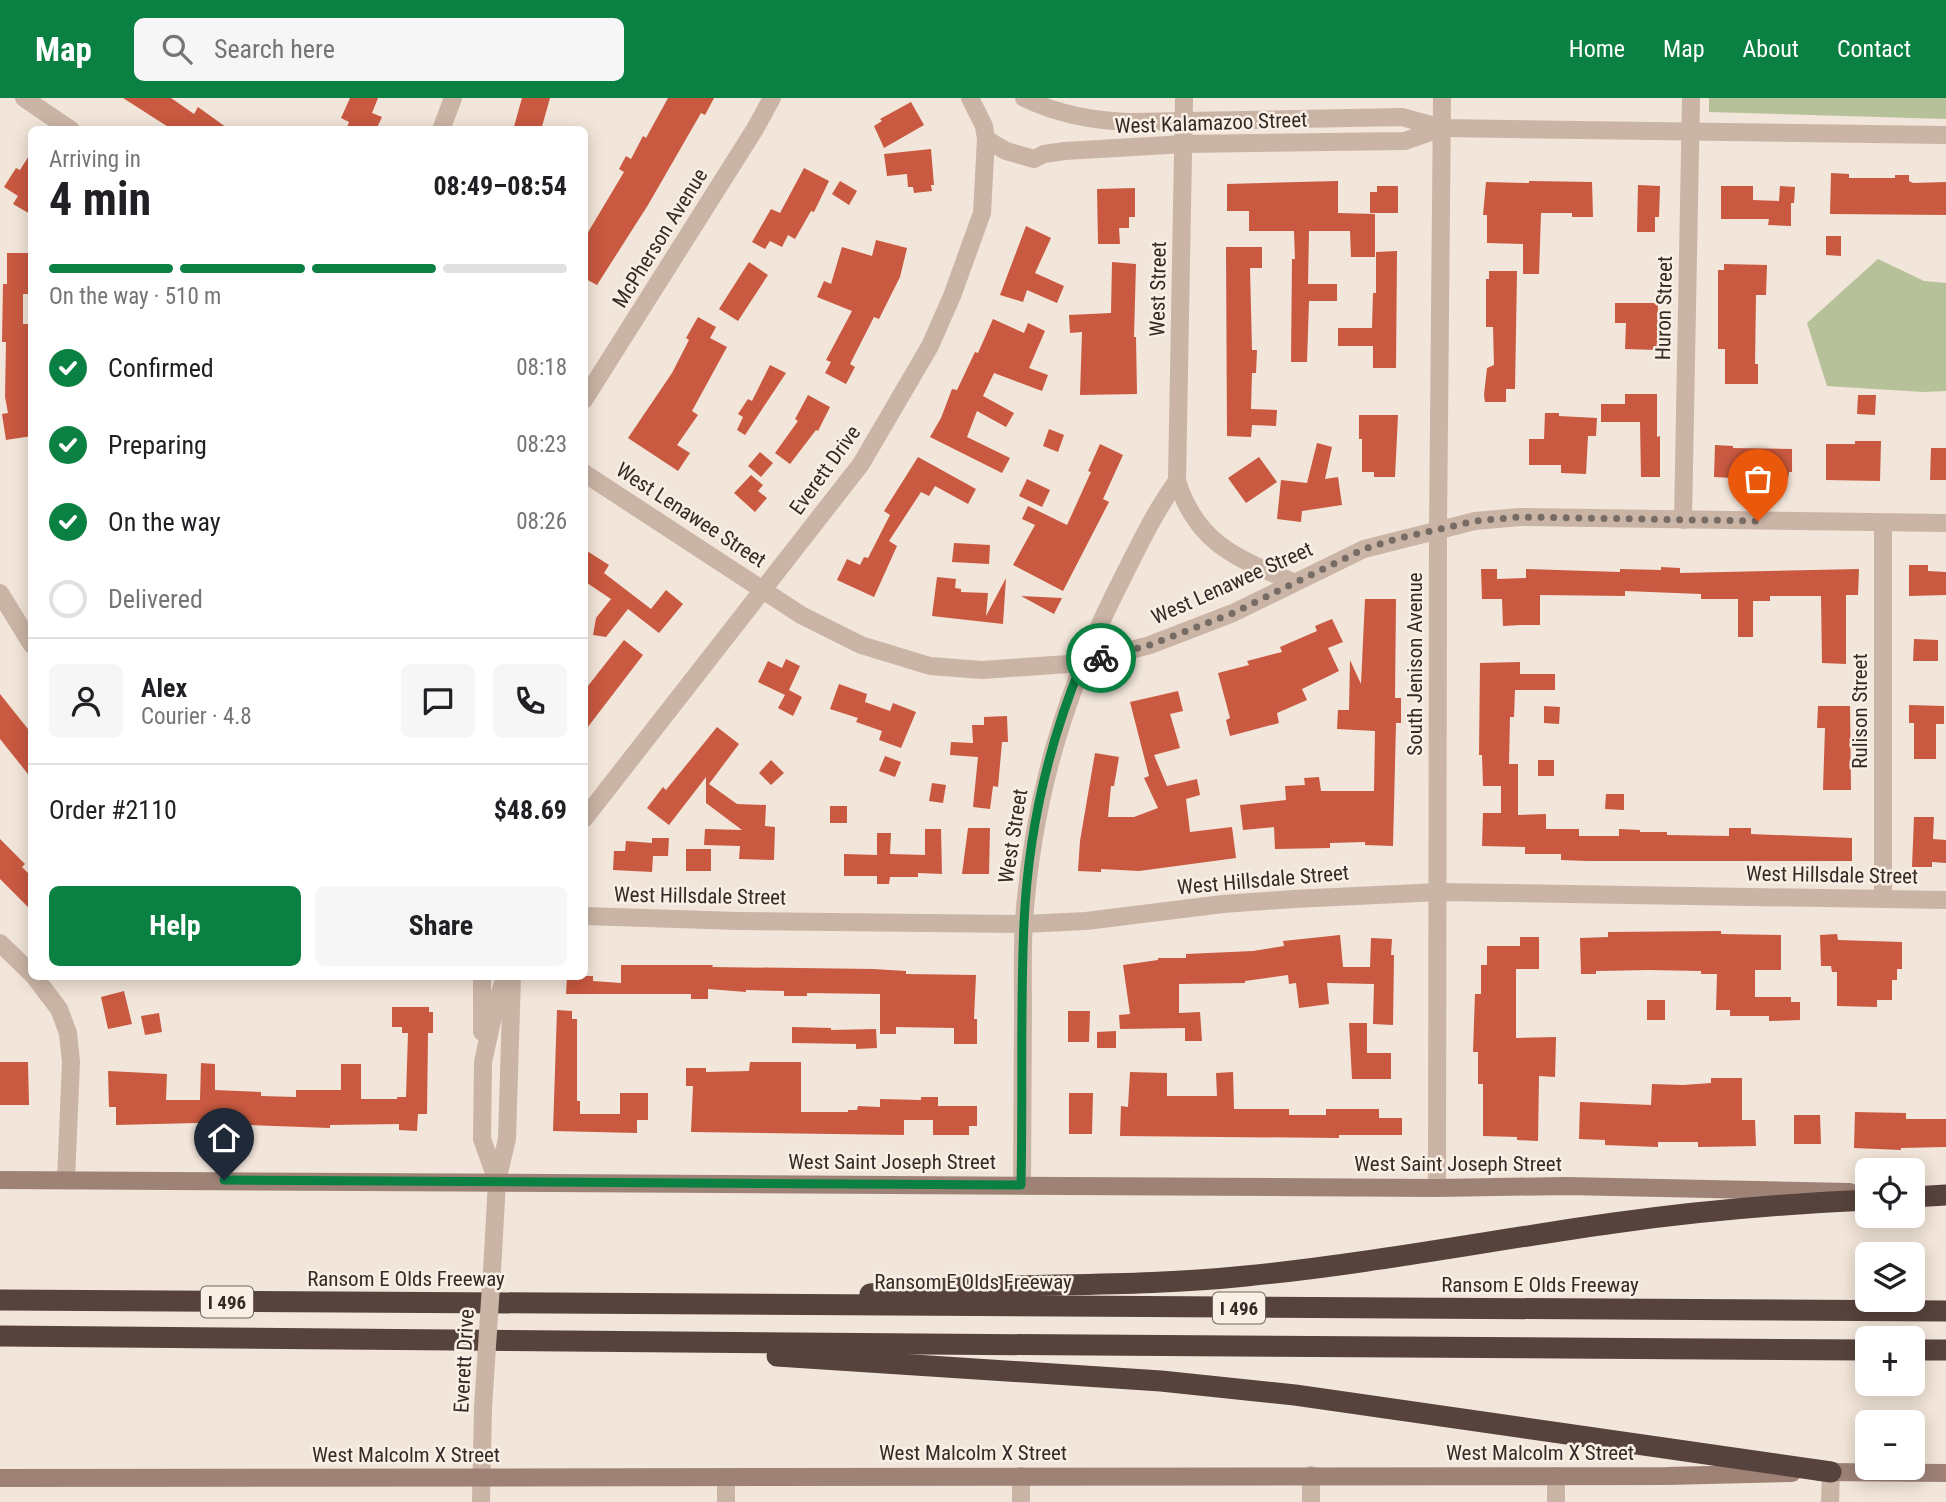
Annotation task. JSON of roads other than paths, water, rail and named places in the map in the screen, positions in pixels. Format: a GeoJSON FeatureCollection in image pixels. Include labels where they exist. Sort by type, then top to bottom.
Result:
{"type":"FeatureCollection","features":[{"type":"Feature","properties":{"kind":"highway"},"geometry":{"type":"LineString","coordinates":[[1925,1195],[1946,1195]]}},
{"type":"Feature","properties":{"kind":"highway"},"geometry":{"type":"LineString","coordinates":[[663,1305],[1224,1278],[1737,1208],[1855,1200]]}},
{"type":"Feature","properties":{"kind":"highway","name":"Ransom E Olds Freeway"},"geometry":{"type":"LineString","coordinates":[[0,1300],[1946,1311]]}},
{"type":"Feature","properties":{"kind":"highway","name":"I 496"},"geometry":{"type":"LineString","coordinates":[[0,1336],[1278,1348],[1855,1350]]}},
{"type":"Feature","properties":{"kind":"highway"},"geometry":{"type":"LineString","coordinates":[[534,1339],[620,1350],[897,1362],[1226,1387],[1831,1472]]}},
{"type":"Feature","properties":{"kind":"highway"},"geometry":{"type":"LineString","coordinates":[[1925,1350],[1946,1350]]}},
{"type":"Feature","properties":{"kind":"main road","name":"West Saint Joseph Street"},"geometry":{"type":"LineString","coordinates":[[0,1180],[1437,1188],[1566,1186],[1855,1192]]}},
{"type":"Feature","properties":{"kind":"main road","name":"West Malcolm X Street"},"geometry":{"type":"LineString","coordinates":[[0,1478],[1667,1476],[1831,1472],[1946,1473]]}},
{"type":"Feature","properties":{"kind":"street"},"geometry":{"type":"LineString","coordinates":[[24,98],[65,126]]}},
{"type":"Feature","properties":{"kind":"street"},"geometry":{"type":"LineString","coordinates":[[442,126],[453,98]]}},
{"type":"Feature","properties":{"kind":"street","name":"McPherson Avenue"},"geometry":{"type":"LineString","coordinates":[[588,394],[772,98]]}},
{"type":"Feature","properties":{"kind":"street","name":"Everett Drive"},"geometry":{"type":"LineString","coordinates":[[588,815],[861,464],[930,346],[952,296],[982,213],[985,126],[970,98]]}},
{"type":"Feature","properties":{"kind":"street","name":"West Kalamazoo Street"},"geometry":{"type":"LineString","coordinates":[[1024,98],[1064,114],[1096,121],[1184,122],[1402,117],[1442,128],[1946,135]]}},
{"type":"Feature","properties":{"kind":"street","name":"West Street"},"geometry":{"type":"LineString","coordinates":[[1184,98],[1177,481],[1185,505],[1199,526],[1218,543],[1240,559],[1293,582]]}},
{"type":"Feature","properties":{"kind":"street","name":"South Jenison Avenue"},"geometry":{"type":"LineString","coordinates":[[1437,1188],[1442,98]]}},
{"type":"Feature","properties":{"kind":"street","name":"Huron Street"},"geometry":{"type":"LineString","coordinates":[[1683,520],[1691,98]]}},
{"type":"Feature","properties":{"kind":"street","name":"West Kalamazoo Street"},"geometry":{"type":"LineString","coordinates":[[986,139],[1006,152],[1034,159],[1044,154],[1185,144],[1405,141],[1442,128]]}},
{"type":"Feature","properties":{"kind":"street","name":"West Lenawee Street"},"geometry":{"type":"LineString","coordinates":[[588,476],[801,615],[861,645],[930,666],[982,670],[1082,663],[1150,645],[1233,613],[1364,549],[1475,521],[1520,517],[1946,523]]}},
{"type":"Feature","properties":{"kind":"street","name":"West Street"},"geometry":{"type":"LineString","coordinates":[[1021,1185],[1024,924],[1042,791],[1072,689],[1104,612],[1158,508],[1177,481]]}},
{"type":"Feature","properties":{"kind":"street","name":"Rulison Street"},"geometry":{"type":"LineString","coordinates":[[1883,523],[1883,898]]}},
{"type":"Feature","properties":{"kind":"street"},"geometry":{"type":"LineString","coordinates":[[0,593],[28,638]]}},
{"type":"Feature","properties":{"kind":"street","name":"West Hillsdale Street"},"geometry":{"type":"LineString","coordinates":[[588,916],[738,921],[1024,924],[1086,921],[1294,898],[1439,892],[1946,900]]}},
{"type":"Feature","properties":{"kind":"street"},"geometry":{"type":"LineString","coordinates":[[0,943],[28,970]]}},
{"type":"Feature","properties":{"kind":"street"},"geometry":{"type":"LineString","coordinates":[[37,980],[59,1009],[68,1033],[71,1062],[66,1180]]}},
{"type":"Feature","properties":{"kind":"street"},"geometry":{"type":"LineString","coordinates":[[482,980],[483,1062]]}},
{"type":"Feature","properties":{"kind":"street","name":"Everett Drive"},"geometry":{"type":"LineString","coordinates":[[496,1181],[482,1139],[483,1062],[504,980]]}},
{"type":"Feature","properties":{"kind":"street","name":"Everett Drive"},"geometry":{"type":"LineString","coordinates":[[481,1502],[483,1408],[496,1181],[508,1139],[512,980]]}},
{"type":"Feature","properties":{"kind":"street"},"geometry":{"type":"LineString","coordinates":[[1830,1502],[1831,1472]]}},
{"type":"Feature","properties":{"kind":"street"},"geometry":{"type":"LineString","coordinates":[[1311,1475],[1311,1502]]}},
{"type":"Feature","properties":{"kind":"street"},"geometry":{"type":"LineString","coordinates":[[1021,1476],[1021,1502]]}},
{"type":"Feature","properties":{"kind":"street"},"geometry":{"type":"LineString","coordinates":[[1556,1476],[1556,1502]]}},
{"type":"Feature","properties":{"kind":"street"},"geometry":{"type":"LineString","coordinates":[[726,1477],[726,1502]]}}]}
